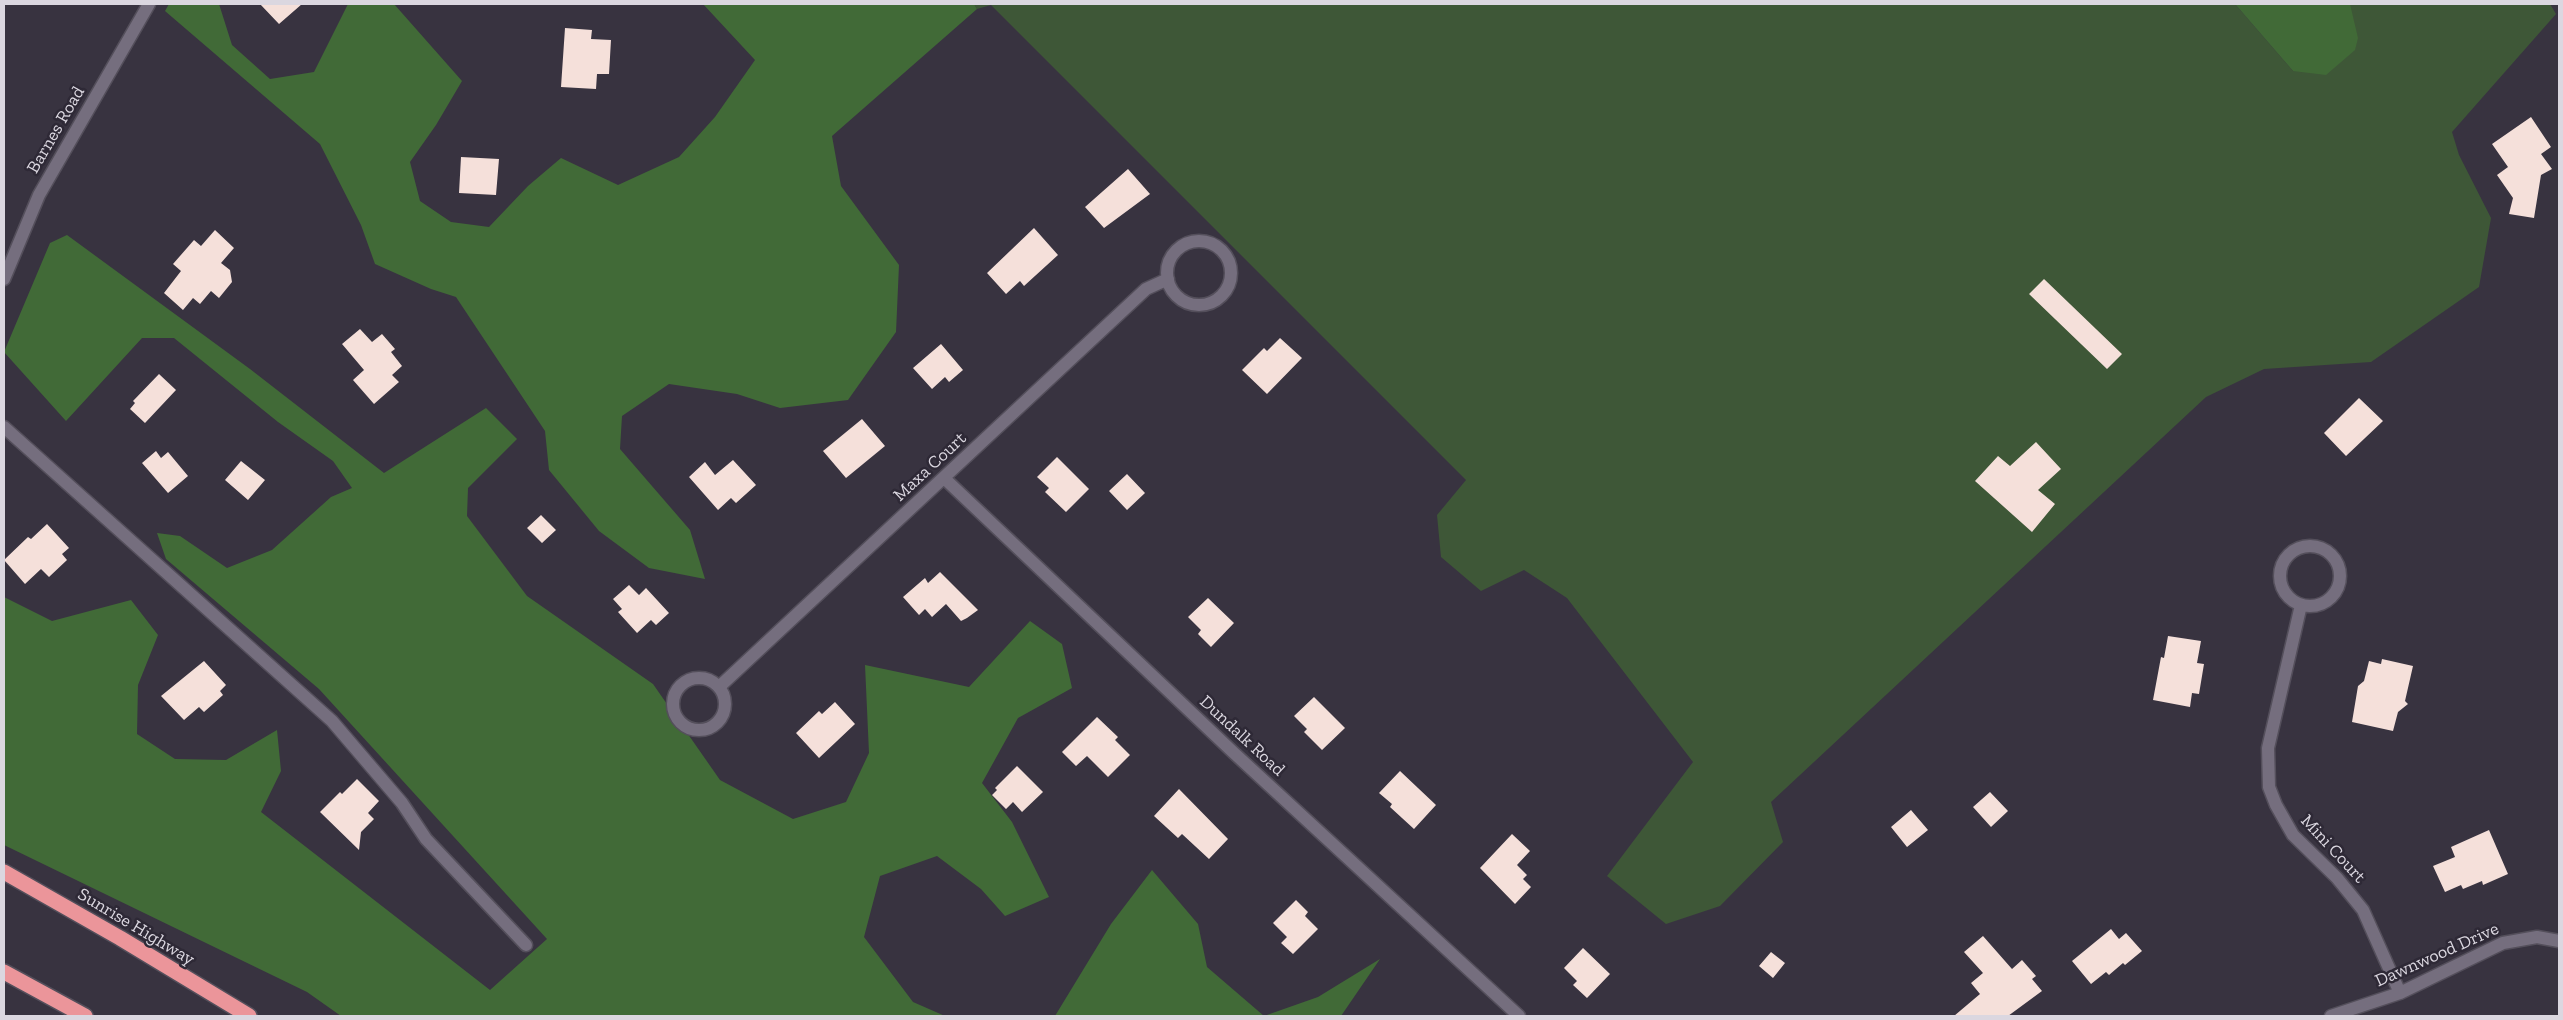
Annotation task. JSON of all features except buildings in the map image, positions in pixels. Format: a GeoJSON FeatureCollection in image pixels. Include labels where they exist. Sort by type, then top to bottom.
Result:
{"type":"FeatureCollection","features":[{"type":"Feature","properties":{"kind":"highway","name":"Sunrise Highway"},"geometry":{"type":"LineString","coordinates":[[4,872],[120,938],[248,1016]]}},
{"type":"Feature","properties":{"kind":"highway"},"geometry":{"type":"LineString","coordinates":[[4,972],[85,1016]]}},
{"type":"Feature","properties":{"kind":"street","name":"Barnes Road"},"geometry":{"type":"LineString","coordinates":[[4,279],[39,195],[149,4]]}},
{"type":"Feature","properties":{"kind":"street"},"geometry":{"type":"LineString","coordinates":[[1193,241],[1213,244],[1222,250],[1231,268],[1226,290],[1219,298],[1210,303],[1188,303],[1171,289],[1168,279],[1168,264],[1176,251],[1193,241]]}},
{"type":"Feature","properties":{"kind":"street","name":"Maxa Court"},"geometry":{"type":"LineString","coordinates":[[719,687],[1146,289],[1168,279]]}},
{"type":"Feature","properties":{"kind":"street"},"geometry":{"type":"LineString","coordinates":[[4,427],[332,721],[402,803],[426,839],[526,946]]}},
{"type":"Feature","properties":{"kind":"street","name":"Dundalk Road"},"geometry":{"type":"LineString","coordinates":[[944,478],[1242,760],[1519,1016]]}},
{"type":"Feature","properties":{"kind":"street"},"geometry":{"type":"LineString","coordinates":[[2313,546],[2327,551],[2337,562],[2340,582],[2336,592],[2325,602],[2311,607],[2301,606],[2284,594],[2279,575],[2283,561],[2293,550],[2313,546]]}},
{"type":"Feature","properties":{"kind":"street","name":"Mini Court"},"geometry":{"type":"LineString","coordinates":[[2301,606],[2268,748],[2269,787],[2293,835],[2337,878],[2363,910],[2400,993]]}},
{"type":"Feature","properties":{"kind":"street"},"geometry":{"type":"LineString","coordinates":[[704,678],[719,687],[726,703],[722,719],[716,726],[708,730],[691,730],[678,720],[673,703],[675,694],[686,681],[704,678]]}},
{"type":"Feature","properties":{"kind":"street","name":"Dawnwood Drive"},"geometry":{"type":"LineString","coordinates":[[2331,1016],[2400,993],[2503,942],[2537,937],[2559,941]]}},
{"type":"Feature","properties":{"kind":"green space"},"geometry":{"type":"Polygon","coordinates":[[[169,4],[219,4],[232,45],[270,79],[314,72],[348,4],[394,4],[462,81],[436,125],[410,162],[420,201],[451,222],[489,227],[528,186],[561,158],[618,185],[679,157],[715,117],[755,60],[703,4],[974,4],[977,9],[832,136],[841,186],[899,265],[896,332],[848,400],[780,408],[737,394],[669,384],[622,416],[620,449],[690,530],[705,579],[649,568],[599,531],[549,470],[545,431],[456,297],[431,289],[375,264],[361,225],[320,144],[165,11],[169,4]]]}},
{"type":"Feature","properties":{"kind":"green space"},"geometry":{"type":"Polygon","coordinates":[[[974,4],[2235,4],[2293,71],[2332,4],[2550,4],[2556,14],[2452,132],[2459,155],[2491,218],[2479,287],[2371,362],[2264,369],[2206,397],[1771,802],[1783,842],[1720,906],[1666,924],[1607,876],[1693,762],[1567,598],[1524,570],[1481,591],[1441,557],[1437,515],[1466,480],[991,5],[977,9],[974,4]]]}},
{"type":"Feature","properties":{"kind":"green space"},"geometry":{"type":"Polygon","coordinates":[[[2235,4],[2350,4],[2358,38],[2355,50],[2326,75],[2293,71],[2235,4]]]}},
{"type":"Feature","properties":{"kind":"green space"},"geometry":{"type":"Polygon","coordinates":[[[67,235],[250,369],[384,473],[486,408],[517,439],[468,488],[467,516],[527,596],[653,684],[720,780],[793,819],[846,802],[869,753],[865,665],[969,687],[1030,621],[1062,644],[1072,688],[1018,718],[982,783],[1012,822],[1049,897],[1005,916],[981,889],[937,856],[880,876],[864,937],[913,1002],[945,1016],[341,1016],[307,992],[4,845],[4,597],[52,621],[131,600],[158,635],[138,685],[137,734],[175,759],[226,760],[277,730],[281,771],[261,812],[490,990],[547,939],[319,689],[166,559],[157,533],[180,536],[227,568],[272,550],[331,497],[352,488],[333,461],[278,422],[174,338],[142,338],[66,421],[4,352],[50,243],[67,235]]]}},
{"type":"Feature","properties":{"kind":"green space"},"geometry":{"type":"Polygon","coordinates":[[[1152,870],[1198,924],[1207,967],[1264,1016],[1055,1016],[1111,924],[1152,870]]]}},
{"type":"Feature","properties":{"kind":"green space"},"geometry":{"type":"Polygon","coordinates":[[[1380,959],[1341,1016],[1264,1016],[1318,997],[1380,959]]]}}]}
